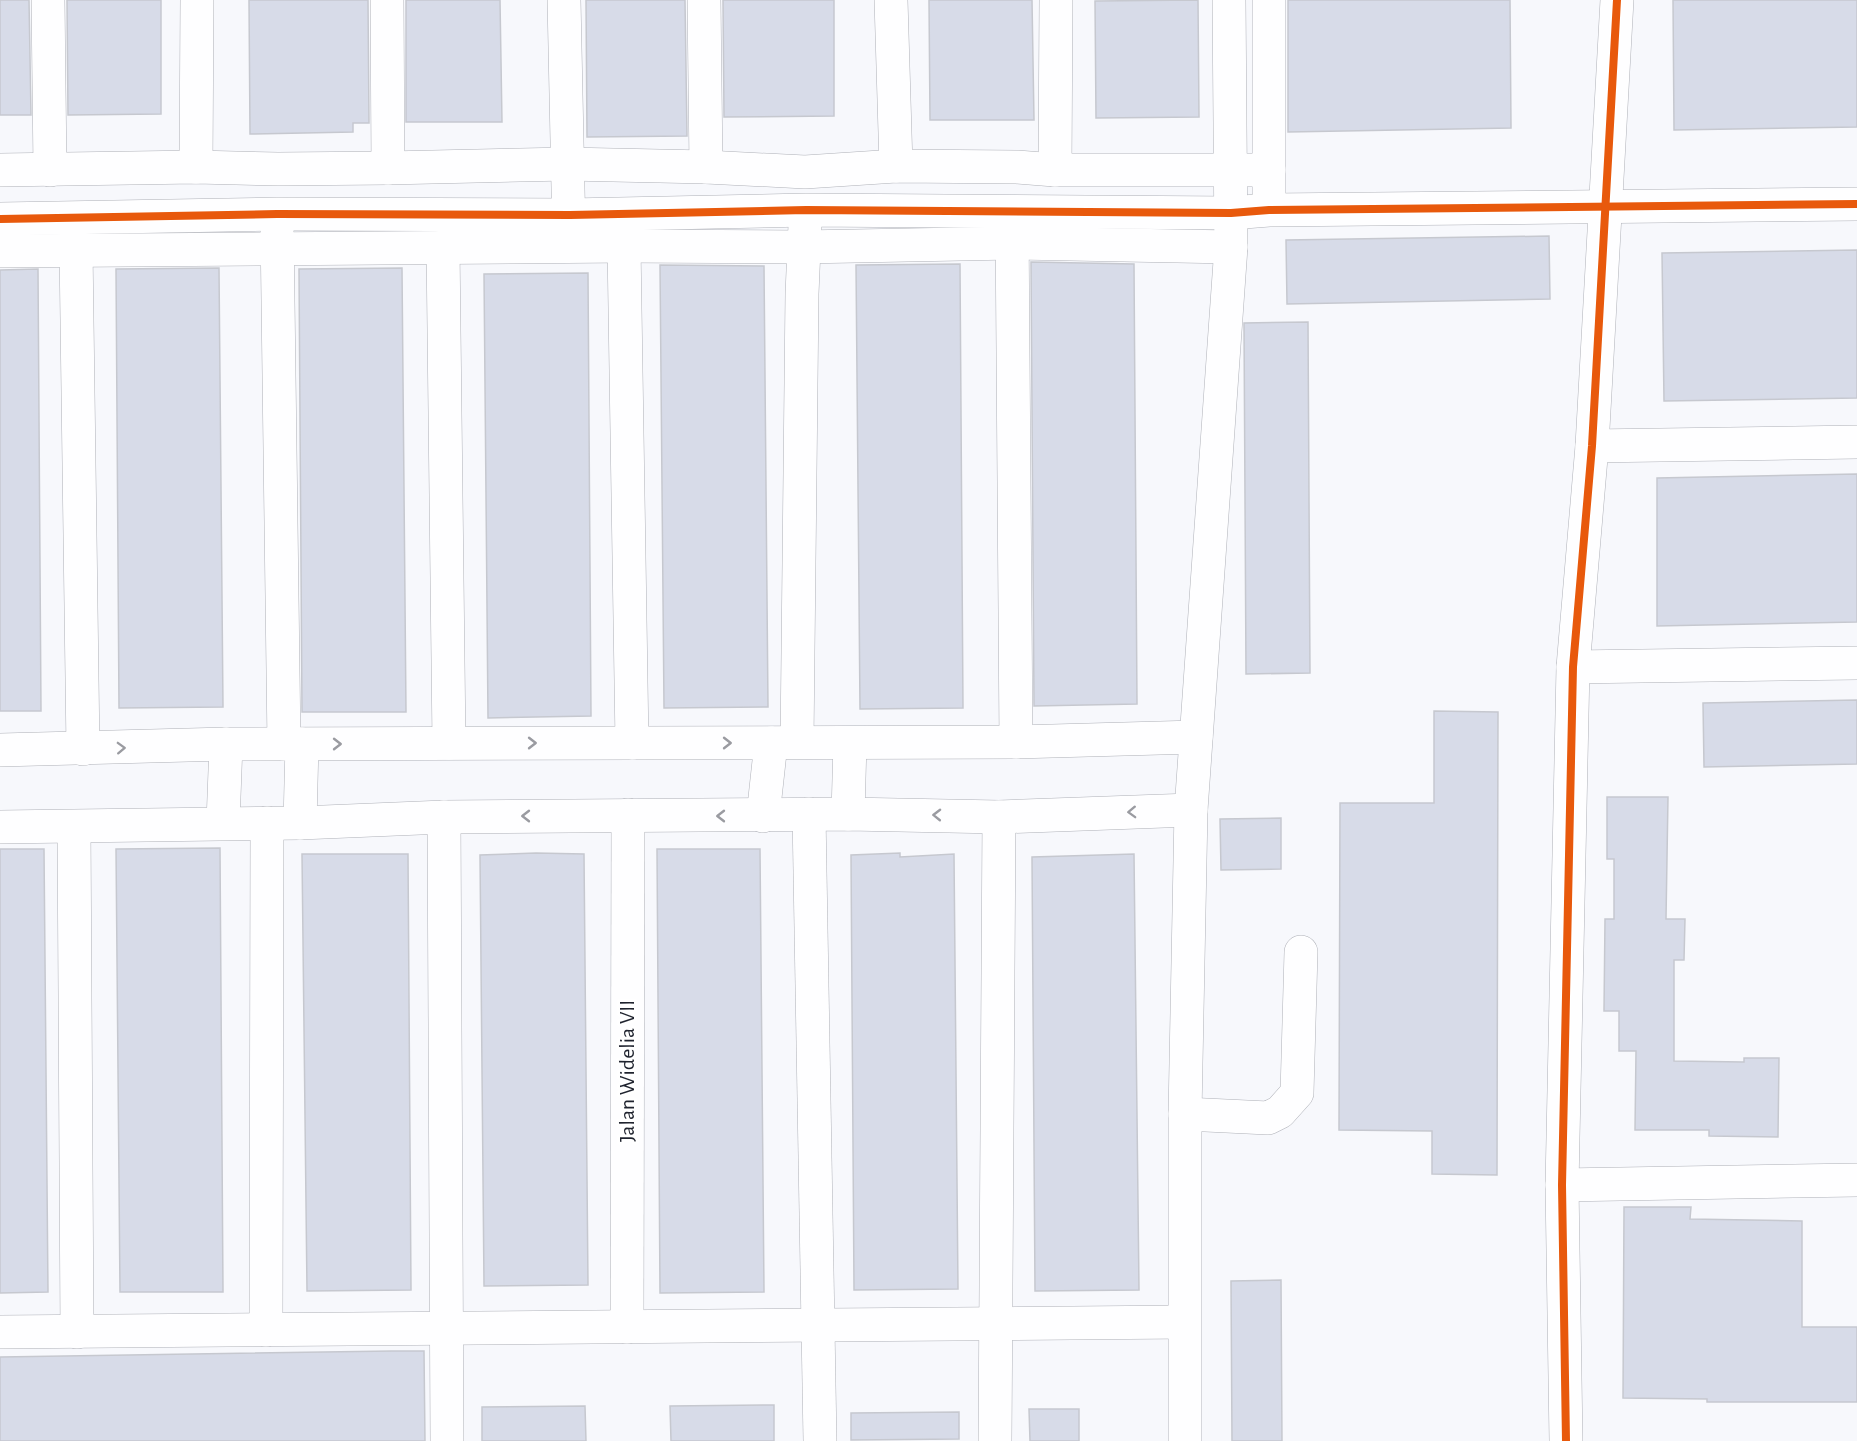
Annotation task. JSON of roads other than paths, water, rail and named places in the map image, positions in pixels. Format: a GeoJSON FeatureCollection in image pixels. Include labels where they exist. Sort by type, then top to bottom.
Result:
{"type":"FeatureCollection","features":[{"type":"Feature","properties":{"kind":"street"},"geometry":{"type":"LineString","coordinates":[[48,0],[50,170]]}},
{"type":"Feature","properties":{"kind":"street"},"geometry":{"type":"LineString","coordinates":[[196,167],[197,0]]}},
{"type":"Feature","properties":{"kind":"street"},"geometry":{"type":"LineString","coordinates":[[387,0],[388,168]]}},
{"type":"Feature","properties":{"kind":"street"},"geometry":{"type":"LineString","coordinates":[[564,0],[569,247]]}},
{"type":"Feature","properties":{"kind":"street"},"geometry":{"type":"LineString","coordinates":[[704,0],[706,167]]}},
{"type":"Feature","properties":{"kind":"street"},"geometry":{"type":"LineString","coordinates":[[891,0],[896,166]]}},
{"type":"Feature","properties":{"kind":"street"},"geometry":{"type":"LineString","coordinates":[[1055,170],[1056,0]]}},
{"type":"Feature","properties":{"kind":"street"},"geometry":{"type":"LineString","coordinates":[[1185,1441],[1185,1114],[1191,810],[1231,247],[1228,0]]}},
{"type":"Feature","properties":{"kind":"street"},"geometry":{"type":"LineString","coordinates":[[1269,0],[1269,210]]}},
{"type":"Feature","properties":{"kind":"street"},"geometry":{"type":"LineString","coordinates":[[1566,1441],[1562,1185],[1573,667],[1592,446],[1617,0]]}},
{"type":"Feature","properties":{"kind":"street"},"geometry":{"type":"LineString","coordinates":[[0,170],[196,167],[388,168],[567,164],[805,172],[896,166],[1017,167],[1055,170],[1269,170]]}},
{"type":"Feature","properties":{"kind":"street"},"geometry":{"type":"LineString","coordinates":[[1016,742],[1012,228],[1017,167]]}},
{"type":"Feature","properties":{"kind":"street"},"geometry":{"type":"LineString","coordinates":[[278,169],[277,248],[293,744],[300,823]]}},
{"type":"Feature","properties":{"kind":"street"},"geometry":{"type":"LineString","coordinates":[[763,816],[784,742],[806,210],[805,172]]}},
{"type":"Feature","properties":{"kind":"street"},"geometry":{"type":"LineString","coordinates":[[0,250],[803,247],[1012,228],[1269,210],[1857,204]]}},
{"type":"Feature","properties":{"kind":"street"},"geometry":{"type":"LineString","coordinates":[[0,219],[277,214],[570,215],[806,210],[1231,247]]}},
{"type":"Feature","properties":{"kind":"street"},"geometry":{"type":"LineString","coordinates":[[624,246],[633,743]]}},
{"type":"Feature","properties":{"kind":"street"},"geometry":{"type":"LineString","coordinates":[[443,247],[449,743]]}},
{"type":"Feature","properties":{"kind":"street"},"geometry":{"type":"LineString","coordinates":[[76,249],[83,749]]}},
{"type":"Feature","properties":{"kind":"street"},"geometry":{"type":"LineString","coordinates":[[1592,446],[1857,442]]}},
{"type":"Feature","properties":{"kind":"street"},"geometry":{"type":"LineString","coordinates":[[1573,667],[1857,663]]}},
{"type":"Feature","properties":{"kind":"street"},"geometry":{"type":"LineString","coordinates":[[0,750],[226,744],[1016,742],[1196,737]]}},
{"type":"Feature","properties":{"kind":"street"},"geometry":{"type":"LineString","coordinates":[[848,814],[849,743]]}},
{"type":"Feature","properties":{"kind":"street"},"geometry":{"type":"LineString","coordinates":[[224,823],[226,744]]}},
{"type":"Feature","properties":{"kind":"street"},"geometry":{"type":"LineString","coordinates":[[0,827],[628,815],[848,814],[999,817],[1191,810]]}},
{"type":"Feature","properties":{"kind":"street"},"geometry":{"type":"LineString","coordinates":[[809,814],[820,1441]]}},
{"type":"Feature","properties":{"kind":"street","name":"Jalan Widelia VII"},"geometry":{"type":"LineString","coordinates":[[627,1327],[628,815]]}},
{"type":"Feature","properties":{"kind":"street"},"geometry":{"type":"LineString","coordinates":[[444,817],[447,1441]]}},
{"type":"Feature","properties":{"kind":"street"},"geometry":{"type":"LineString","coordinates":[[995,1441],[999,817]]}},
{"type":"Feature","properties":{"kind":"street"},"geometry":{"type":"LineString","coordinates":[[266,1330],[267,823]]}},
{"type":"Feature","properties":{"kind":"street"},"geometry":{"type":"LineString","coordinates":[[74,827],[77,1332]]}},
{"type":"Feature","properties":{"kind":"street"},"geometry":{"type":"LineString","coordinates":[[1185,1114],[1268,1118],[1280,1112],[1297,1093],[1301,952]]}},
{"type":"Feature","properties":{"kind":"street"},"geometry":{"type":"LineString","coordinates":[[1562,1185],[1857,1180]]}},
{"type":"Feature","properties":{"kind":"street"},"geometry":{"type":"LineString","coordinates":[[0,1332],[1184,1322]]}}]}
